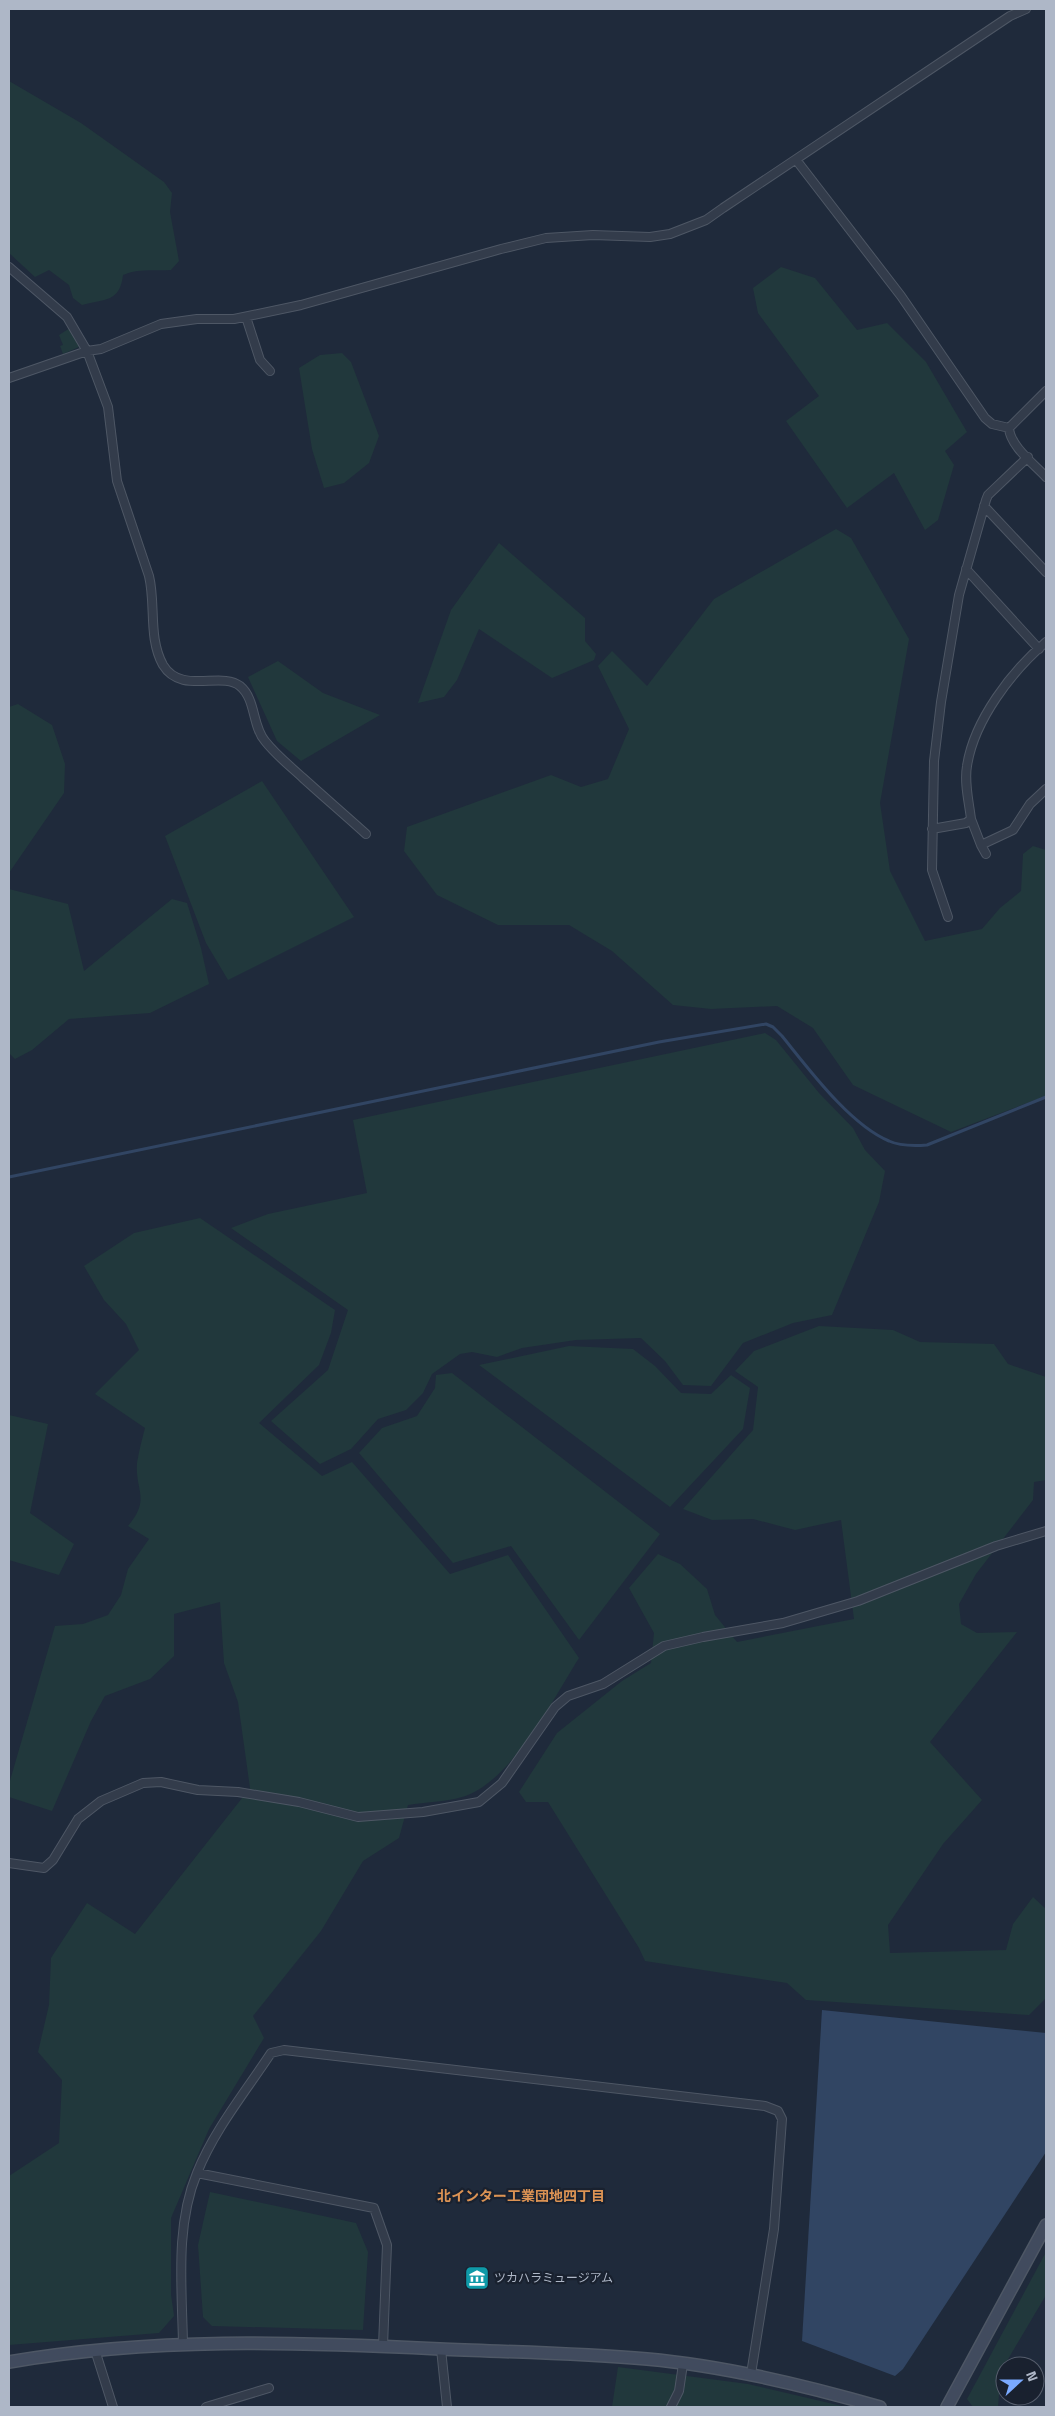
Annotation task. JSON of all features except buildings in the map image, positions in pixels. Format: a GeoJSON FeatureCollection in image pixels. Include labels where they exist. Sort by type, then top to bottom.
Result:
{"type":"FeatureCollection","features":[{"type":"Feature","properties":{"kind":"street"},"geometry":{"type":"LineString","coordinates":[[9,378],[88,351],[101,349],[161,324],[197,319],[246,317],[347,294],[501,248],[546,238],[588,235],[650,237],[670,234],[706,220],[797,161],[1002,22],[1026,9]]}},
{"type":"Feature","properties":{"kind":"street"},"geometry":{"type":"LineString","coordinates":[[797,161],[902,296],[985,418],[992,424],[1009,428]]}},
{"type":"Feature","properties":{"kind":"street"},"geometry":{"type":"LineString","coordinates":[[9,267],[67,318],[88,351],[108,407],[117,481],[153,592],[155,649],[164,667],[176,677],[192,682],[230,682],[241,687],[249,698],[263,739],[366,834]]}},
{"type":"Feature","properties":{"kind":"street"},"geometry":{"type":"LineString","coordinates":[[246,317],[260,360],[270,371]]}},
{"type":"Feature","properties":{"kind":"street"},"geometry":{"type":"LineString","coordinates":[[1046,391],[1009,428],[1009,435],[1046,477]]}},
{"type":"Feature","properties":{"kind":"street"},"geometry":{"type":"LineString","coordinates":[[948,917],[932,870],[932,829],[934,761],[952,634],[966,570],[988,495],[1028,457]]}},
{"type":"Feature","properties":{"kind":"street"},"geometry":{"type":"LineString","coordinates":[[984,506],[1046,572]]}},
{"type":"Feature","properties":{"kind":"street"},"geometry":{"type":"LineString","coordinates":[[966,570],[1039,649]]}},
{"type":"Feature","properties":{"kind":"street"},"geometry":{"type":"LineString","coordinates":[[986,854],[971,819],[966,777],[973,741],[1009,680],[1046,642]]}},
{"type":"Feature","properties":{"kind":"street"},"geometry":{"type":"LineString","coordinates":[[981,844],[1013,830],[1030,804],[1046,789]]}},
{"type":"Feature","properties":{"kind":"street"},"geometry":{"type":"LineString","coordinates":[[932,829],[966,823],[971,819]]}},
{"type":"Feature","properties":{"kind":"street"},"geometry":{"type":"LineString","coordinates":[[9,1863],[44,1868],[53,1860],[78,1819],[101,1801],[143,1783],[161,1782],[198,1790],[238,1792],[290,1800],[358,1817],[423,1812],[479,1802],[502,1782],[555,1707],[568,1696],[603,1684],[664,1646],[703,1637],[783,1624],[858,1601],[996,1546],[1046,1531]]}},
{"type":"Feature","properties":{"kind":"street"},"geometry":{"type":"LineString","coordinates":[[183,2344],[182,2242],[189,2197],[197,2173],[211,2144],[271,2053],[284,2050],[755,2105],[778,2111],[782,2119],[774,2229],[751,2374]]}},
{"type":"Feature","properties":{"kind":"street"},"geometry":{"type":"LineString","coordinates":[[197,2173],[374,2208],[387,2245],[383,2346]]}},
{"type":"Feature","properties":{"kind":"street"},"geometry":{"type":"LineString","coordinates":[[947,2407],[1046,2225]]}},
{"type":"Feature","properties":{"kind":"street"},"geometry":{"type":"LineString","coordinates":[[9,2362],[95,2350],[183,2344],[281,2342],[556,2353],[683,2364],[751,2374],[880,2407]]}},
{"type":"Feature","properties":{"kind":"street"},"geometry":{"type":"LineString","coordinates":[[441,2349],[447,2407]]}},
{"type":"Feature","properties":{"kind":"street"},"geometry":{"type":"LineString","coordinates":[[95,2350],[113,2407]]}},
{"type":"Feature","properties":{"kind":"street"},"geometry":{"type":"LineString","coordinates":[[671,2407],[679,2392],[683,2364]]}},
{"type":"Feature","properties":{"kind":"street"},"geometry":{"type":"LineString","coordinates":[[206,2407],[269,2388]]}},
{"type":"Feature","properties":{"kind":"green space"},"geometry":{"type":"Polygon","coordinates":[[[9,81],[81,123],[164,182],[172,193],[170,212],[179,261],[171,270],[140,271],[123,275],[119,290],[115,295],[104,300],[82,305],[73,298],[69,285],[49,270],[35,277],[9,253],[9,81]]]}},
{"type":"Feature","properties":{"kind":"green space"},"geometry":{"type":"Polygon","coordinates":[[[781,267],[815,278],[857,330],[887,323],[926,362],[967,432],[945,451],[954,465],[938,520],[925,530],[894,473],[847,508],[786,421],[819,396],[758,313],[753,288],[781,267]]]}},
{"type":"Feature","properties":{"kind":"green space"},"geometry":{"type":"Polygon","coordinates":[[[70,328],[79,347],[63,354],[60,346],[63,345],[59,335],[70,328]]]}},
{"type":"Feature","properties":{"kind":"green space"},"geometry":{"type":"Polygon","coordinates":[[[342,353],[351,362],[379,436],[369,463],[344,483],[324,488],[312,449],[299,368],[320,355],[342,353]]]}},
{"type":"Feature","properties":{"kind":"green space"},"geometry":{"type":"Polygon","coordinates":[[[836,529],[851,538],[909,639],[880,803],[890,871],[925,941],[982,929],[1000,908],[1021,891],[1023,854],[1033,846],[1046,850],[1046,1096],[951,1132],[853,1085],[813,1028],[777,1006],[711,1009],[673,1005],[612,951],[569,925],[498,925],[437,895],[404,851],[407,827],[551,775],[581,787],[608,779],[629,729],[598,666],[612,651],[647,686],[714,599],[836,529]]]}},
{"type":"Feature","properties":{"kind":"green space"},"geometry":{"type":"Polygon","coordinates":[[[499,543],[585,618],[585,641],[596,654],[594,660],[552,678],[479,629],[457,680],[444,697],[418,703],[451,610],[499,543]]]}},
{"type":"Feature","properties":{"kind":"green space"},"geometry":{"type":"Polygon","coordinates":[[[278,661],[323,693],[380,715],[301,761],[277,741],[248,677],[278,661]]]}},
{"type":"Feature","properties":{"kind":"green space"},"geometry":{"type":"Polygon","coordinates":[[[18,704],[52,725],[65,764],[64,793],[9,873],[9,707],[18,704]]]}},
{"type":"Feature","properties":{"kind":"green space"},"geometry":{"type":"Polygon","coordinates":[[[262,781],[354,917],[228,980],[206,943],[165,836],[262,781]]]}},
{"type":"Feature","properties":{"kind":"green space"},"geometry":{"type":"Polygon","coordinates":[[[9,889],[68,904],[84,971],[172,899],[187,903],[201,948],[209,984],[150,1013],[69,1019],[32,1050],[15,1059],[9,1053],[9,889]]]}},
{"type":"Feature","properties":{"kind":"green space"},"geometry":{"type":"Polygon","coordinates":[[[765,1033],[776,1040],[819,1093],[853,1128],[865,1150],[885,1171],[879,1202],[832,1315],[793,1323],[743,1343],[711,1386],[683,1385],[665,1361],[641,1338],[576,1340],[522,1348],[497,1357],[472,1352],[460,1354],[432,1374],[423,1393],[406,1410],[378,1419],[351,1449],[320,1464],[271,1421],[328,1370],[348,1310],[231,1228],[268,1214],[367,1193],[353,1120],[765,1033]]]}},
{"type":"Feature","properties":{"kind":"green space"},"geometry":{"type":"Polygon","coordinates":[[[200,1218],[335,1310],[331,1333],[319,1365],[259,1423],[322,1476],[352,1462],[450,1574],[508,1555],[579,1658],[529,1738],[514,1758],[497,1775],[480,1789],[462,1797],[408,1805],[399,1838],[363,1861],[321,1931],[253,2016],[264,2038],[209,2129],[171,2218],[171,2295],[174,2316],[159,2333],[9,2345],[9,2176],[59,2143],[62,2080],[38,2052],[49,2005],[51,1958],[87,1903],[135,1934],[250,1788],[238,1702],[224,1663],[220,1602],[174,1614],[174,1656],[150,1679],[105,1696],[91,1721],[52,1811],[9,1797],[9,1784],[55,1626],[83,1624],[108,1615],[121,1595],[128,1569],[149,1539],[128,1526],[139,1509],[140,1495],[137,1463],[145,1428],[95,1394],[139,1350],[126,1324],[104,1300],[84,1266],[134,1233],[200,1218]]]}},
{"type":"Feature","properties":{"kind":"green space"},"geometry":{"type":"Polygon","coordinates":[[[819,1326],[893,1330],[920,1342],[994,1344],[1008,1364],[1046,1377],[1046,1480],[1034,1482],[1033,1500],[976,1574],[959,1604],[961,1624],[977,1633],[1017,1632],[930,1742],[982,1800],[943,1844],[888,1925],[890,1953],[1006,1950],[1013,1924],[1033,1897],[1046,1909],[1046,1998],[1029,2015],[806,2000],[787,1983],[645,1961],[639,1948],[548,1802],[526,1802],[519,1792],[557,1733],[622,1681],[651,1663],[654,1633],[629,1588],[658,1554],[680,1564],[707,1589],[715,1615],[737,1642],[854,1619],[841,1520],[795,1530],[753,1519],[712,1520],[683,1509],[753,1430],[758,1387],[735,1371],[754,1351],[819,1326]]]}},
{"type":"Feature","properties":{"kind":"green space"},"geometry":{"type":"Polygon","coordinates":[[[569,1346],[633,1349],[655,1366],[681,1393],[711,1394],[731,1375],[750,1388],[743,1429],[670,1507],[479,1365],[569,1346]]]}},
{"type":"Feature","properties":{"kind":"green space"},"geometry":{"type":"Polygon","coordinates":[[[452,1373],[660,1534],[579,1640],[511,1546],[453,1563],[359,1453],[382,1428],[417,1416],[435,1388],[436,1375],[452,1373]]]}},
{"type":"Feature","properties":{"kind":"green space"},"geometry":{"type":"Polygon","coordinates":[[[9,1415],[48,1424],[30,1513],[74,1544],[59,1575],[9,1560],[9,1415]]]}},
{"type":"Feature","properties":{"kind":"green space"},"geometry":{"type":"Polygon","coordinates":[[[210,2192],[356,2223],[368,2252],[363,2330],[212,2326],[203,2317],[198,2245],[210,2192]]]}},
{"type":"Feature","properties":{"kind":"green space"},"geometry":{"type":"Polygon","coordinates":[[[1046,2252],[1046,2295],[1010,2356],[995,2356],[995,2406],[998,2407],[973,2407],[967,2399],[1046,2252]]]}},
{"type":"Feature","properties":{"kind":"green space"},"geometry":{"type":"Polygon","coordinates":[[[618,2367],[748,2384],[846,2407],[612,2407],[618,2367]]]}},
{"type":"Feature","properties":{"kind":"water"},"geometry":{"type":"Polygon","coordinates":[[[822,2010],[1046,2033],[1046,2152],[903,2369],[895,2376],[802,2341],[822,2010]]]}},
{"type":"Feature","properties":{"kind":"waterway"},"geometry":{"type":"LineString","coordinates":[[9,1177],[659,1042],[766,1024],[773,1027],[782,1036],[817,1079],[859,1122],[874,1133],[898,1144],[927,1145],[1046,1097]]}},
{"type":"Feature","properties":{"kind":"place","name":"ツカハラミュージアム"},"geometry":{"type":"Point","coordinates":[477,2278]}},
{"type":"Feature","properties":{"kind":"district","name":"北インター工業団地四丁目"},"geometry":{"type":"Point","coordinates":[521,2196]}}]}
